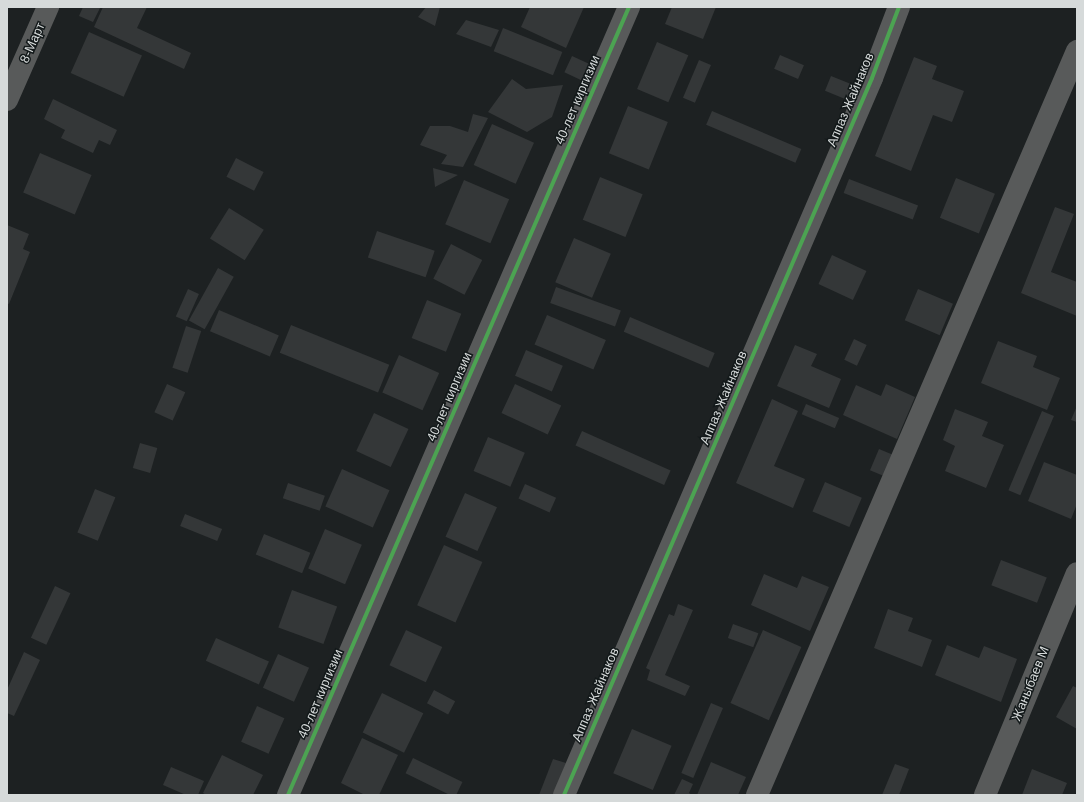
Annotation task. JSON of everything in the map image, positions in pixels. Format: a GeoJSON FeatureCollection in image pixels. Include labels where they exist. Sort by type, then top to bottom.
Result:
{"type":"FeatureCollection","features":[{"type":"Feature","properties":{"kind":"street","name":"8-Март"},"geometry":{"type":"LineString","coordinates":[[7,100],[48,7]]}},
{"type":"Feature","properties":{"kind":"street","name":"40-лет киргизии"},"geometry":{"type":"LineString","coordinates":[[288,795],[629,7]]}},
{"type":"Feature","properties":{"kind":"street","name":"Аппаз Жайнаков"},"geometry":{"type":"LineString","coordinates":[[564,795],[872,78],[899,7]]}},
{"type":"Feature","properties":{"kind":"street"},"geometry":{"type":"LineString","coordinates":[[757,795],[1077,51]]}},
{"type":"Feature","properties":{"kind":"street","name":"Жаныбаев М"},"geometry":{"type":"LineString","coordinates":[[985,795],[1077,572]]}},
{"type":"Feature","properties":{"kind":"building"},"geometry":{"type":"Polygon","coordinates":[[[83,7],[100,8],[93,22],[79,16],[83,7]]]}},
{"type":"Feature","properties":{"kind":"building"},"geometry":{"type":"Polygon","coordinates":[[[103,7],[147,7],[137,28],[191,53],[184,69],[94,27],[103,7]]]}},
{"type":"Feature","properties":{"kind":"building"},"geometry":{"type":"Polygon","coordinates":[[[426,7],[440,7],[435,26],[418,17],[426,7]]]}},
{"type":"Feature","properties":{"kind":"building"},"geometry":{"type":"Polygon","coordinates":[[[530,7],[584,7],[566,48],[521,27],[530,7]]]}},
{"type":"Feature","properties":{"kind":"building"},"geometry":{"type":"Polygon","coordinates":[[[672,7],[716,7],[703,39],[665,24],[672,7]]]}},
{"type":"Feature","properties":{"kind":"building"},"geometry":{"type":"Polygon","coordinates":[[[466,20],[499,30],[491,47],[456,34],[466,20]]]}},
{"type":"Feature","properties":{"kind":"building"},"geometry":{"type":"Polygon","coordinates":[[[503,28],[562,52],[553,75],[494,51],[503,28]]]}},
{"type":"Feature","properties":{"kind":"building"},"geometry":{"type":"Polygon","coordinates":[[[89,32],[142,56],[124,97],[71,73],[89,32]]]}},
{"type":"Feature","properties":{"kind":"building"},"geometry":{"type":"Polygon","coordinates":[[[657,42],[688,55],[668,102],[637,89],[657,42]]]}},
{"type":"Feature","properties":{"kind":"building"},"geometry":{"type":"Polygon","coordinates":[[[780,55],[804,65],[798,79],[774,69],[780,55]]]}},
{"type":"Feature","properties":{"kind":"building"},"geometry":{"type":"Polygon","coordinates":[[[572,56],[591,65],[583,81],[564,72],[572,56]]]}},
{"type":"Feature","properties":{"kind":"building"},"geometry":{"type":"Polygon","coordinates":[[[914,57],[937,66],[932,79],[964,91],[952,122],[933,115],[911,171],[875,156],[914,57]]]}},
{"type":"Feature","properties":{"kind":"building"},"geometry":{"type":"Polygon","coordinates":[[[699,60],[711,65],[695,103],[683,98],[699,60]]]}},
{"type":"Feature","properties":{"kind":"building"},"geometry":{"type":"Polygon","coordinates":[[[831,76],[856,86],[850,101],[825,91],[831,76]]]}},
{"type":"Feature","properties":{"kind":"building"},"geometry":{"type":"Polygon","coordinates":[[[512,79],[526,89],[563,85],[552,117],[527,132],[488,112],[512,79]]]}},
{"type":"Feature","properties":{"kind":"building"},"geometry":{"type":"Polygon","coordinates":[[[53,99],[117,130],[110,145],[99,140],[93,153],[61,138],[65,130],[44,119],[53,99]]]}},
{"type":"Feature","properties":{"kind":"building"},"geometry":{"type":"Polygon","coordinates":[[[628,106],[668,122],[649,169],[609,153],[628,106]]]}},
{"type":"Feature","properties":{"kind":"building"},"geometry":{"type":"Polygon","coordinates":[[[712,111],[801,149],[795,163],[706,125],[712,111]]]}},
{"type":"Feature","properties":{"kind":"building"},"geometry":{"type":"Polygon","coordinates":[[[473,114],[488,118],[463,167],[441,164],[447,155],[420,145],[430,126],[450,126],[468,132],[473,114]]]}},
{"type":"Feature","properties":{"kind":"building"},"geometry":{"type":"Polygon","coordinates":[[[492,124],[534,143],[516,184],[474,165],[492,124]]]}},
{"type":"Feature","properties":{"kind":"building"},"geometry":{"type":"Polygon","coordinates":[[[40,153],[92,175],[75,214],[23,193],[40,153]]]}},
{"type":"Feature","properties":{"kind":"building"},"geometry":{"type":"Polygon","coordinates":[[[236,158],[264,172],[254,191],[226,177],[236,158]]]}},
{"type":"Feature","properties":{"kind":"building"},"geometry":{"type":"Polygon","coordinates":[[[433,168],[458,175],[435,187],[433,168]]]}},
{"type":"Feature","properties":{"kind":"building"},"geometry":{"type":"Polygon","coordinates":[[[600,177],[643,194],[625,237],[583,220],[600,177]]]}},
{"type":"Feature","properties":{"kind":"building"},"geometry":{"type":"Polygon","coordinates":[[[956,178],[995,194],[979,234],[940,218],[956,178]]]}},
{"type":"Feature","properties":{"kind":"building"},"geometry":{"type":"Polygon","coordinates":[[[849,179],[918,206],[913,220],[844,193],[849,179]]]}},
{"type":"Feature","properties":{"kind":"building"},"geometry":{"type":"Polygon","coordinates":[[[464,180],[509,199],[490,243],[445,224],[464,180]]]}},
{"type":"Feature","properties":{"kind":"building"},"geometry":{"type":"Polygon","coordinates":[[[1055,207],[1074,214],[1051,272],[1077,282],[1077,316],[1021,293],[1055,207]]]}},
{"type":"Feature","properties":{"kind":"building"},"geometry":{"type":"Polygon","coordinates":[[[229,208],[264,230],[245,260],[210,239],[229,208]]]}},
{"type":"Feature","properties":{"kind":"building"},"geometry":{"type":"Polygon","coordinates":[[[7,225],[29,234],[23,249],[30,252],[9,304],[7,303],[7,225]]]}},
{"type":"Feature","properties":{"kind":"building"},"geometry":{"type":"Polygon","coordinates":[[[377,231],[435,251],[426,277],[368,257],[377,231]]]}},
{"type":"Feature","properties":{"kind":"building"},"geometry":{"type":"Polygon","coordinates":[[[574,238],[611,254],[592,298],[555,282],[574,238]]]}},
{"type":"Feature","properties":{"kind":"building"},"geometry":{"type":"Polygon","coordinates":[[[451,244],[482,260],[464,295],[433,279],[451,244]]]}},
{"type":"Feature","properties":{"kind":"building"},"geometry":{"type":"Polygon","coordinates":[[[832,255],[866,271],[853,300],[818,284],[832,255]]]}},
{"type":"Feature","properties":{"kind":"building"},"geometry":{"type":"Polygon","coordinates":[[[218,268],[234,277],[205,329],[189,320],[218,268]]]}},
{"type":"Feature","properties":{"kind":"building"},"geometry":{"type":"Polygon","coordinates":[[[556,287],[621,311],[615,327],[550,303],[556,287]]]}},
{"type":"Feature","properties":{"kind":"building"},"geometry":{"type":"Polygon","coordinates":[[[188,289],[199,294],[187,321],[176,316],[188,289]]]}},
{"type":"Feature","properties":{"kind":"building"},"geometry":{"type":"Polygon","coordinates":[[[918,289],[953,304],[940,335],[905,320],[918,289]]]}},
{"type":"Feature","properties":{"kind":"building"},"geometry":{"type":"Polygon","coordinates":[[[427,300],[461,314],[446,352],[412,338],[427,300]]]}},
{"type":"Feature","properties":{"kind":"building"},"geometry":{"type":"Polygon","coordinates":[[[219,310],[279,335],[270,357],[210,331],[219,310]]]}},
{"type":"Feature","properties":{"kind":"building"},"geometry":{"type":"Polygon","coordinates":[[[547,315],[606,340],[593,369],[534,344],[547,315]]]}},
{"type":"Feature","properties":{"kind":"building"},"geometry":{"type":"Polygon","coordinates":[[[630,317],[715,353],[708,368],[624,332],[630,317]]]}},
{"type":"Feature","properties":{"kind":"building"},"geometry":{"type":"Polygon","coordinates":[[[291,325],[389,365],[378,393],[280,353],[291,325]]]}},
{"type":"Feature","properties":{"kind":"building"},"geometry":{"type":"Polygon","coordinates":[[[186,326],[201,331],[188,373],[172,368],[186,326]]]}},
{"type":"Feature","properties":{"kind":"building"},"geometry":{"type":"Polygon","coordinates":[[[854,339],[867,345],[857,366],[844,360],[854,339]]]}},
{"type":"Feature","properties":{"kind":"building"},"geometry":{"type":"Polygon","coordinates":[[[998,341],[1037,356],[1033,367],[1060,378],[1047,410],[981,383],[998,341]]]}},
{"type":"Feature","properties":{"kind":"building"},"geometry":{"type":"Polygon","coordinates":[[[795,345],[817,354],[811,366],[841,379],[829,408],[777,386],[795,345]]]}},
{"type":"Feature","properties":{"kind":"building"},"geometry":{"type":"Polygon","coordinates":[[[526,350],[563,366],[552,391],[515,376],[526,350]]]}},
{"type":"Feature","properties":{"kind":"building"},"geometry":{"type":"Polygon","coordinates":[[[399,355],[439,373],[423,410],[382,392],[399,355]]]}},
{"type":"Feature","properties":{"kind":"building"},"geometry":{"type":"Polygon","coordinates":[[[167,384],[185,392],[173,420],[154,412],[167,384]]]}},
{"type":"Feature","properties":{"kind":"building"},"geometry":{"type":"Polygon","coordinates":[[[515,384],[561,406],[548,435],[501,413],[515,384]]]}},
{"type":"Feature","properties":{"kind":"building"},"geometry":{"type":"Polygon","coordinates":[[[886,384],[915,397],[897,439],[843,415],[856,385],[881,396],[886,384]]]}},
{"type":"Feature","properties":{"kind":"building"},"geometry":{"type":"Polygon","coordinates":[[[772,399],[798,411],[774,466],[805,479],[793,508],[736,483],[772,399]]]}},
{"type":"Feature","properties":{"kind":"building"},"geometry":{"type":"Polygon","coordinates":[[[806,404],[839,418],[835,428],[802,414],[806,404]]]}},
{"type":"Feature","properties":{"kind":"building"},"geometry":{"type":"Polygon","coordinates":[[[1077,406],[1077,422],[1071,420],[1077,406]]]}},
{"type":"Feature","properties":{"kind":"building"},"geometry":{"type":"Polygon","coordinates":[[[955,409],[988,422],[982,436],[1004,445],[986,488],[945,471],[955,446],[943,440],[955,409]]]}},
{"type":"Feature","properties":{"kind":"building"},"geometry":{"type":"Polygon","coordinates":[[[1042,411],[1054,416],[1020,495],[1008,490],[1042,411]]]}},
{"type":"Feature","properties":{"kind":"building"},"geometry":{"type":"Polygon","coordinates":[[[374,413],[408,429],[391,467],[356,451],[374,413]]]}},
{"type":"Feature","properties":{"kind":"building"},"geometry":{"type":"Polygon","coordinates":[[[582,431],[671,470],[664,485],[575,446],[582,431]]]}},
{"type":"Feature","properties":{"kind":"building"},"geometry":{"type":"Polygon","coordinates":[[[488,437],[525,453],[510,487],[474,471],[488,437]]]}},
{"type":"Feature","properties":{"kind":"building"},"geometry":{"type":"Polygon","coordinates":[[[140,443],[157,448],[150,473],[133,468],[140,443]]]}},
{"type":"Feature","properties":{"kind":"building"},"geometry":{"type":"Polygon","coordinates":[[[879,449],[893,455],[884,476],[870,470],[879,449]]]}},
{"type":"Feature","properties":{"kind":"building"},"geometry":{"type":"Polygon","coordinates":[[[1044,462],[1077,475],[1077,504],[1071,519],[1028,501],[1044,462]]]}},
{"type":"Feature","properties":{"kind":"building"},"geometry":{"type":"Polygon","coordinates":[[[342,469],[390,490],[373,528],[325,506],[342,469]]]}},
{"type":"Feature","properties":{"kind":"building"},"geometry":{"type":"Polygon","coordinates":[[[825,482],[862,498],[849,527],[812,511],[825,482]]]}},
{"type":"Feature","properties":{"kind":"building"},"geometry":{"type":"Polygon","coordinates":[[[288,483],[325,496],[320,511],[283,498],[288,483]]]}},
{"type":"Feature","properties":{"kind":"building"},"geometry":{"type":"Polygon","coordinates":[[[525,484],[556,498],[550,512],[518,499],[525,484]]]}},
{"type":"Feature","properties":{"kind":"building"},"geometry":{"type":"Polygon","coordinates":[[[95,489],[115,497],[98,541],[77,533],[95,489]]]}},
{"type":"Feature","properties":{"kind":"building"},"geometry":{"type":"Polygon","coordinates":[[[465,493],[497,507],[477,551],[445,537],[465,493]]]}},
{"type":"Feature","properties":{"kind":"building"},"geometry":{"type":"Polygon","coordinates":[[[185,514],[222,529],[217,541],[180,526],[185,514]]]}},
{"type":"Feature","properties":{"kind":"building"},"geometry":{"type":"Polygon","coordinates":[[[325,529],[362,545],[345,584],[308,569],[325,529]]]}},
{"type":"Feature","properties":{"kind":"building"},"geometry":{"type":"Polygon","coordinates":[[[264,534],[310,553],[302,573],[256,554],[264,534]]]}},
{"type":"Feature","properties":{"kind":"building"},"geometry":{"type":"Polygon","coordinates":[[[444,545],[482,562],[456,622],[417,605],[444,545]]]}},
{"type":"Feature","properties":{"kind":"building"},"geometry":{"type":"Polygon","coordinates":[[[1001,560],[1047,578],[1037,603],[991,585],[1001,560]]]}},
{"type":"Feature","properties":{"kind":"building"},"geometry":{"type":"Polygon","coordinates":[[[764,574],[797,588],[802,576],[829,587],[810,631],[751,605],[764,574]]]}},
{"type":"Feature","properties":{"kind":"building"},"geometry":{"type":"Polygon","coordinates":[[[55,586],[70,593],[46,645],[31,638],[55,586]]]}},
{"type":"Feature","properties":{"kind":"building"},"geometry":{"type":"Polygon","coordinates":[[[292,590],[337,606],[323,644],[278,628],[292,590]]]}},
{"type":"Feature","properties":{"kind":"building"},"geometry":{"type":"Polygon","coordinates":[[[678,604],[693,610],[665,675],[690,686],[685,696],[647,680],[650,670],[646,668],[669,614],[674,616],[678,604]]]}},
{"type":"Feature","properties":{"kind":"building"},"geometry":{"type":"Polygon","coordinates":[[[888,609],[913,618],[908,631],[932,640],[922,667],[874,648],[888,609]]]}},
{"type":"Feature","properties":{"kind":"building"},"geometry":{"type":"Polygon","coordinates":[[[733,624],[758,633],[753,647],[728,638],[733,624]]]}},
{"type":"Feature","properties":{"kind":"building"},"geometry":{"type":"Polygon","coordinates":[[[406,630],[442,647],[426,682],[390,665],[406,630]]]}},
{"type":"Feature","properties":{"kind":"building"},"geometry":{"type":"Polygon","coordinates":[[[763,630],[801,647],[769,720],[730,703],[763,630]]]}},
{"type":"Feature","properties":{"kind":"building"},"geometry":{"type":"Polygon","coordinates":[[[216,638],[269,662],[259,684],[206,661],[216,638]]]}},
{"type":"Feature","properties":{"kind":"building"},"geometry":{"type":"Polygon","coordinates":[[[947,645],[979,658],[984,646],[1017,659],[1001,702],[935,675],[947,645]]]}},
{"type":"Feature","properties":{"kind":"building"},"geometry":{"type":"Polygon","coordinates":[[[24,652],[40,660],[14,716],[7,713],[7,690],[24,652]]]}},
{"type":"Feature","properties":{"kind":"building"},"geometry":{"type":"Polygon","coordinates":[[[278,654],[309,668],[294,702],[263,688],[278,654]]]}},
{"type":"Feature","properties":{"kind":"building"},"geometry":{"type":"Polygon","coordinates":[[[1073,686],[1077,688],[1077,729],[1056,717],[1073,686]]]}},
{"type":"Feature","properties":{"kind":"building"},"geometry":{"type":"Polygon","coordinates":[[[434,690],[455,701],[448,715],[427,703],[434,690]]]}},
{"type":"Feature","properties":{"kind":"building"},"geometry":{"type":"Polygon","coordinates":[[[382,693],[423,713],[404,753],[363,733],[382,693]]]}},
{"type":"Feature","properties":{"kind":"building"},"geometry":{"type":"Polygon","coordinates":[[[711,703],[723,708],[693,778],[681,773],[711,703]]]}},
{"type":"Feature","properties":{"kind":"building"},"geometry":{"type":"Polygon","coordinates":[[[257,706],[284,718],[269,754],[241,742],[257,706]]]}},
{"type":"Feature","properties":{"kind":"building"},"geometry":{"type":"Polygon","coordinates":[[[632,729],[672,746],[653,790],[613,773],[632,729]]]}},
{"type":"Feature","properties":{"kind":"building"},"geometry":{"type":"Polygon","coordinates":[[[362,738],[398,755],[379,795],[365,795],[341,783],[362,738]]]}},
{"type":"Feature","properties":{"kind":"building"},"geometry":{"type":"Polygon","coordinates":[[[222,755],[263,775],[253,795],[206,795],[203,793],[222,755]]]}},
{"type":"Feature","properties":{"kind":"building"},"geometry":{"type":"Polygon","coordinates":[[[413,758],[462,782],[456,795],[450,795],[406,773],[413,758]]]}},
{"type":"Feature","properties":{"kind":"building"},"geometry":{"type":"Polygon","coordinates":[[[553,759],[566,763],[553,795],[539,795],[553,759]]]}},
{"type":"Feature","properties":{"kind":"building"},"geometry":{"type":"Polygon","coordinates":[[[711,762],[746,777],[738,795],[697,795],[711,762]]]}},
{"type":"Feature","properties":{"kind":"building"},"geometry":{"type":"Polygon","coordinates":[[[895,764],[909,769],[899,795],[882,795],[895,764]]]}},
{"type":"Feature","properties":{"kind":"building"},"geometry":{"type":"Polygon","coordinates":[[[171,767],[204,781],[198,795],[186,795],[163,785],[171,767]]]}},
{"type":"Feature","properties":{"kind":"building"},"geometry":{"type":"Polygon","coordinates":[[[1032,769],[1067,783],[1062,795],[1022,795],[1032,769]]]}},
{"type":"Feature","properties":{"kind":"building"},"geometry":{"type":"Polygon","coordinates":[[[682,779],[693,784],[689,793],[692,795],[674,795],[682,779]]]}},
{"type":"Feature","properties":{"kind":"cycle path"},"geometry":{"type":"LineString","coordinates":[[288,795],[629,7]]}},
{"type":"Feature","properties":{"kind":"cycle path"},"geometry":{"type":"LineString","coordinates":[[564,795],[872,78],[899,7]]}}]}
